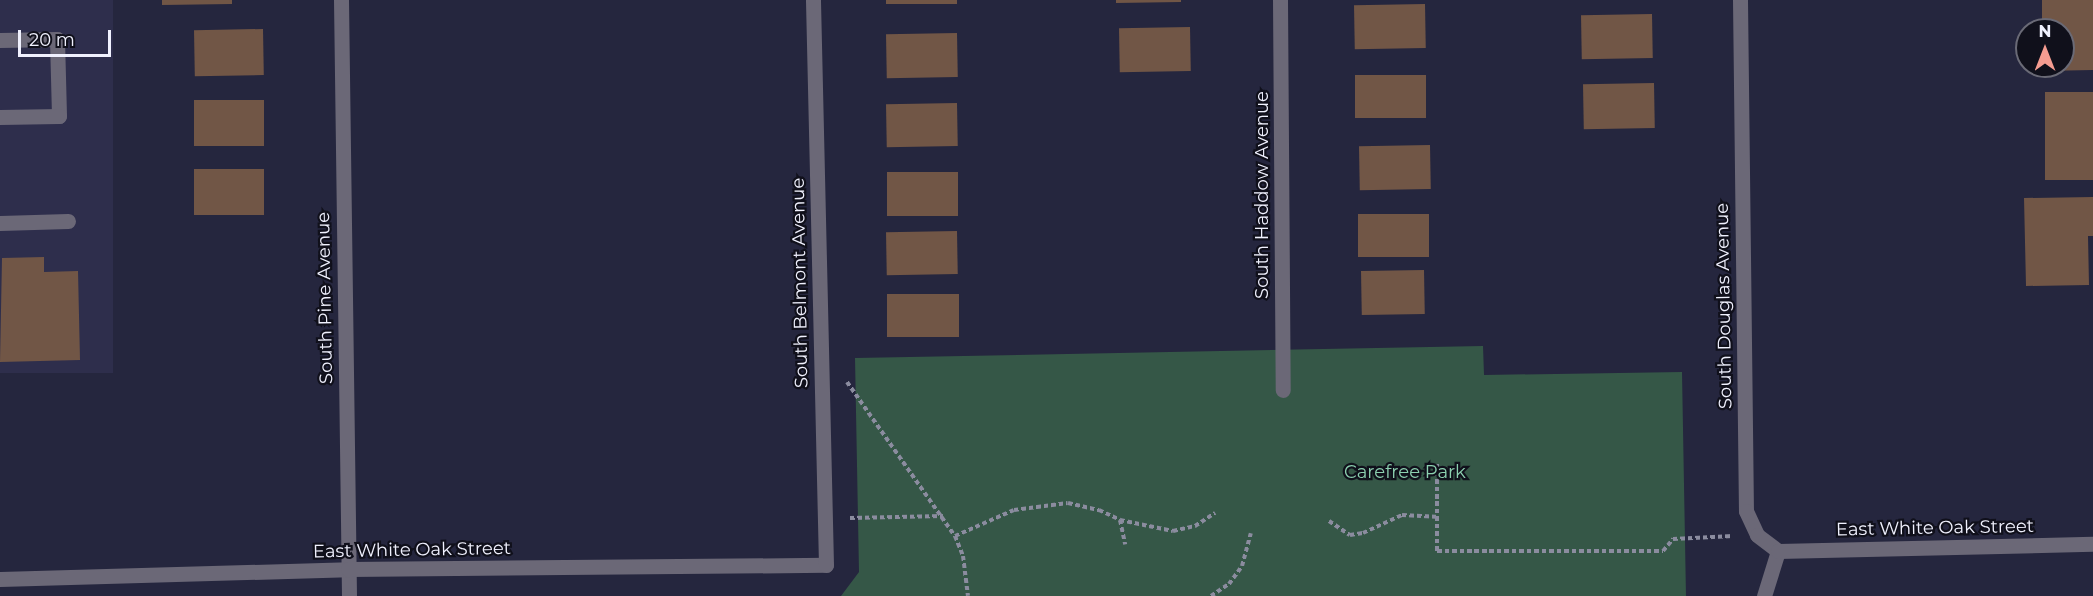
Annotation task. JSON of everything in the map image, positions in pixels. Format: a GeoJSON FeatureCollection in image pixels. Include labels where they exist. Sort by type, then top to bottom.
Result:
{"type":"FeatureCollection","features":[{"type":"Feature","properties":{"kind":"street","name":"South Pine Avenue"},"geometry":{"type":"LineString","coordinates":[[341,0],[348,596]]}},
{"type":"Feature","properties":{"kind":"street","name":"South Belmont Avenue"},"geometry":{"type":"LineString","coordinates":[[813,0],[825,565]]}},
{"type":"Feature","properties":{"kind":"street","name":"South Haddow Avenue"},"geometry":{"type":"LineString","coordinates":[[1280,0],[1283,390]]}},
{"type":"Feature","properties":{"kind":"street","name":"South Douglas Avenue"},"geometry":{"type":"LineString","coordinates":[[1740,0],[1746,512],[1757,535]]}},
{"type":"Feature","properties":{"kind":"street"},"geometry":{"type":"LineString","coordinates":[[0,40],[57,39],[59,116],[0,117]]}},
{"type":"Feature","properties":{"kind":"street"},"geometry":{"type":"LineString","coordinates":[[0,223],[68,221]]}},
{"type":"Feature","properties":{"kind":"street"},"geometry":{"type":"LineString","coordinates":[[1757,535],[1778,551],[1764,596]]}},
{"type":"Feature","properties":{"kind":"street","name":"East White Oak Street"},"geometry":{"type":"LineString","coordinates":[[1778,551],[2093,544]]}},
{"type":"Feature","properties":{"kind":"street","name":"East White Oak Street"},"geometry":{"type":"LineString","coordinates":[[0,579],[348,569],[825,565]]}},
{"type":"Feature","properties":{"kind":"path"},"geometry":{"type":"LineString","coordinates":[[847,382],[955,536],[963,555],[968,596]]}},
{"type":"Feature","properties":{"kind":"path"},"geometry":{"type":"LineString","coordinates":[[1437,464],[1437,551],[1663,551],[1673,539],[1757,535]]}},
{"type":"Feature","properties":{"kind":"path"},"geometry":{"type":"LineString","coordinates":[[955,536],[1014,510],[1039,504],[1068,503],[1099,510],[1120,520],[1173,531],[1195,526],[1215,513]]}},
{"type":"Feature","properties":{"kind":"path"},"geometry":{"type":"LineString","coordinates":[[1329,521],[1350,534],[1363,534],[1402,515],[1436,517]]}},
{"type":"Feature","properties":{"kind":"path"},"geometry":{"type":"LineString","coordinates":[[850,518],[943,516]]}},
{"type":"Feature","properties":{"kind":"path"},"geometry":{"type":"LineString","coordinates":[[1120,520],[1125,544]]}},
{"type":"Feature","properties":{"kind":"path"},"geometry":{"type":"LineString","coordinates":[[1211,596],[1229,584],[1242,566],[1251,533]]}},
{"type":"Feature","properties":{"kind":"shaded area"},"geometry":{"type":"Polygon","coordinates":[[[0,0],[113,0],[113,373],[0,373],[0,0]]]}},
{"type":"Feature","properties":{"kind":"green space","name":"Carefree Park"},"geometry":{"type":"Polygon","coordinates":[[[1483,346],[1484,375],[1682,372],[1686,596],[841,596],[859,572],[855,358],[1483,346]]]}},
{"type":"Feature","properties":{"kind":"building"},"geometry":{"type":"Polygon","coordinates":[[[162,0],[232,0],[232,4],[162,5],[162,0]]]}},
{"type":"Feature","properties":{"kind":"building"},"geometry":{"type":"Polygon","coordinates":[[[886,0],[957,0],[957,4],[886,4],[886,0]]]}},
{"type":"Feature","properties":{"kind":"building"},"geometry":{"type":"Polygon","coordinates":[[[1116,0],[1181,0],[1181,2],[1116,3],[1116,0]]]}},
{"type":"Feature","properties":{"kind":"building"},"geometry":{"type":"Polygon","coordinates":[[[2042,0],[2093,0],[2093,70],[2075,70],[2075,18],[2042,18],[2042,0]]]}},
{"type":"Feature","properties":{"kind":"building"},"geometry":{"type":"Polygon","coordinates":[[[1425,4],[1426,48],[1355,49],[1354,5],[1425,4]]]}},
{"type":"Feature","properties":{"kind":"building"},"geometry":{"type":"Polygon","coordinates":[[[1652,14],[1653,58],[1582,59],[1581,15],[1652,14]]]}},
{"type":"Feature","properties":{"kind":"building"},"geometry":{"type":"Polygon","coordinates":[[[1190,27],[1191,71],[1120,72],[1119,28],[1190,27]]]}},
{"type":"Feature","properties":{"kind":"building"},"geometry":{"type":"Polygon","coordinates":[[[263,29],[264,75],[195,76],[194,30],[263,29]]]}},
{"type":"Feature","properties":{"kind":"building"},"geometry":{"type":"Polygon","coordinates":[[[957,33],[958,77],[887,78],[886,34],[957,33]]]}},
{"type":"Feature","properties":{"kind":"building"},"geometry":{"type":"Polygon","coordinates":[[[1355,75],[1426,75],[1426,118],[1355,118],[1355,75]]]}},
{"type":"Feature","properties":{"kind":"building"},"geometry":{"type":"Polygon","coordinates":[[[1654,83],[1655,128],[1584,129],[1583,84],[1654,83]]]}},
{"type":"Feature","properties":{"kind":"building"},"geometry":{"type":"Polygon","coordinates":[[[2045,92],[2093,92],[2093,180],[2045,180],[2045,92]]]}},
{"type":"Feature","properties":{"kind":"building"},"geometry":{"type":"Polygon","coordinates":[[[194,100],[264,100],[264,146],[194,146],[194,100]]]}},
{"type":"Feature","properties":{"kind":"building"},"geometry":{"type":"Polygon","coordinates":[[[957,103],[958,146],[887,147],[886,104],[957,103]]]}},
{"type":"Feature","properties":{"kind":"building"},"geometry":{"type":"Polygon","coordinates":[[[1430,145],[1431,189],[1360,190],[1359,146],[1430,145]]]}},
{"type":"Feature","properties":{"kind":"building"},"geometry":{"type":"Polygon","coordinates":[[[194,169],[264,169],[264,215],[194,215],[194,169]]]}},
{"type":"Feature","properties":{"kind":"building"},"geometry":{"type":"Polygon","coordinates":[[[887,172],[958,172],[958,216],[887,216],[887,172]]]}},
{"type":"Feature","properties":{"kind":"building"},"geometry":{"type":"Polygon","coordinates":[[[2093,197],[2093,236],[2088,236],[2089,285],[2026,286],[2024,198],[2093,197]]]}},
{"type":"Feature","properties":{"kind":"building"},"geometry":{"type":"Polygon","coordinates":[[[1358,214],[1429,214],[1429,257],[1358,257],[1358,214]]]}},
{"type":"Feature","properties":{"kind":"building"},"geometry":{"type":"Polygon","coordinates":[[[957,231],[958,274],[887,275],[886,232],[957,231]]]}},
{"type":"Feature","properties":{"kind":"building"},"geometry":{"type":"Polygon","coordinates":[[[44,257],[44,272],[78,271],[80,360],[0,362],[2,258],[44,257]]]}},
{"type":"Feature","properties":{"kind":"building"},"geometry":{"type":"Polygon","coordinates":[[[1424,270],[1425,314],[1362,315],[1361,271],[1424,270]]]}},
{"type":"Feature","properties":{"kind":"building"},"geometry":{"type":"Polygon","coordinates":[[[887,294],[959,294],[959,337],[887,337],[887,294]]]}}]}
